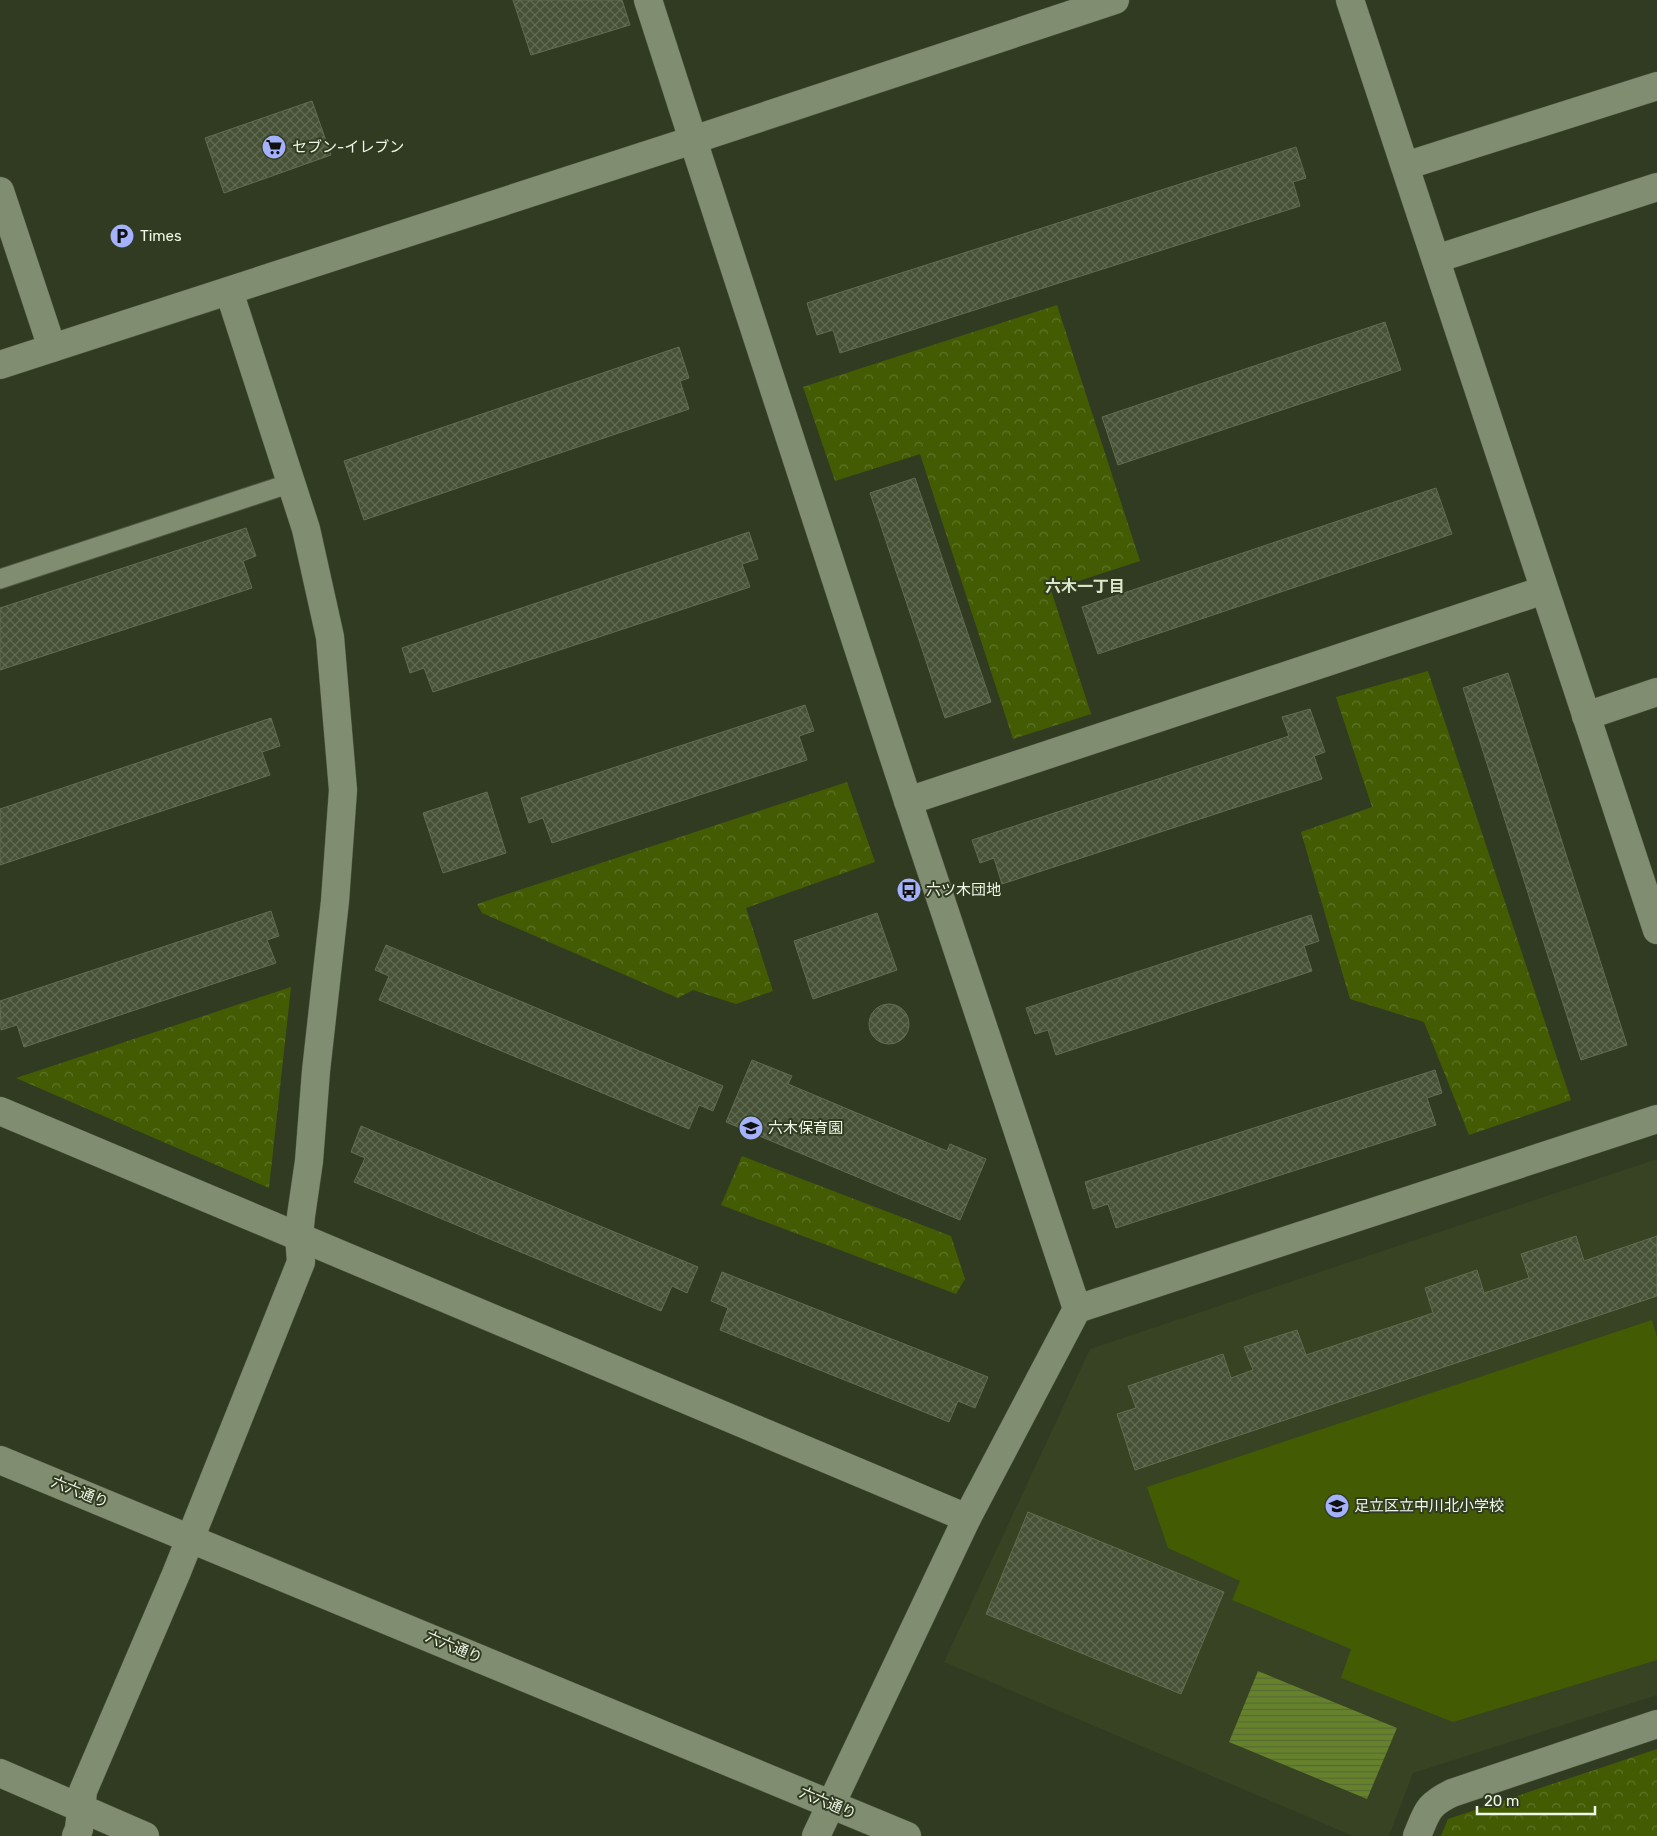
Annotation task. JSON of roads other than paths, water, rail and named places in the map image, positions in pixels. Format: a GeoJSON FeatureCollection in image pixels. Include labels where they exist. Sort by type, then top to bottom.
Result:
{"type":"FeatureCollection","features":[{"type":"Feature","properties":{"kind":"street"},"geometry":{"type":"LineString","coordinates":[[648,0],[908,801],[1078,1309]]}},
{"type":"Feature","properties":{"kind":"street"},"geometry":{"type":"LineString","coordinates":[[0,365],[693,140],[1116,0]]}},
{"type":"Feature","properties":{"kind":"street"},"geometry":{"type":"LineString","coordinates":[[1350,0],[1657,930]]}},
{"type":"Feature","properties":{"kind":"street"},"geometry":{"type":"LineString","coordinates":[[1405,166],[1657,86]]}},
{"type":"Feature","properties":{"kind":"street"},"geometry":{"type":"LineString","coordinates":[[1436,259],[1657,187]]}},
{"type":"Feature","properties":{"kind":"street"},"geometry":{"type":"LineString","coordinates":[[0,191],[52,348]]}},
{"type":"Feature","properties":{"kind":"street"},"geometry":{"type":"LineString","coordinates":[[76,1836],[82,1808],[82,1791],[190,1538],[301,1262],[300,1216],[309,1161],[316,1071],[335,901],[343,790],[330,637],[306,530],[228,290]]}},
{"type":"Feature","properties":{"kind":"street"},"geometry":{"type":"LineString","coordinates":[[908,801],[1544,590]]}},
{"type":"Feature","properties":{"kind":"street"},"geometry":{"type":"LineString","coordinates":[[1586,716],[1657,692]]}},
{"type":"Feature","properties":{"kind":"street"},"geometry":{"type":"LineString","coordinates":[[0,1111],[967,1518]]}},
{"type":"Feature","properties":{"kind":"street"},"geometry":{"type":"LineString","coordinates":[[816,1836],[967,1518],[1078,1309],[1657,1118]]}},
{"type":"Feature","properties":{"kind":"street","name":"六六通り"},"geometry":{"type":"LineString","coordinates":[[0,1460],[907,1836]]}},
{"type":"Feature","properties":{"kind":"street"},"geometry":{"type":"LineString","coordinates":[[1417,1836],[1427,1811],[1437,1800],[1452,1793],[1657,1724]]}},
{"type":"Feature","properties":{"kind":"street"},"geometry":{"type":"LineString","coordinates":[[0,1774],[145,1836]]}},
{"type":"Feature","properties":{"kind":"lane"},"geometry":{"type":"LineString","coordinates":[[0,579],[291,483]]}},
{"type":"Feature","properties":{"kind":"place","name":"セブン-イレブン"},"geometry":{"type":"Point","coordinates":[274,147]}},
{"type":"Feature","properties":{"kind":"place","name":"Times"},"geometry":{"type":"Point","coordinates":[122,236]}},
{"type":"Feature","properties":{"kind":"place","name":"六ツ木団地"},"geometry":{"type":"Point","coordinates":[909,890]}},
{"type":"Feature","properties":{"kind":"place","name":"六木保育園"},"geometry":{"type":"Point","coordinates":[751,1128]}},
{"type":"Feature","properties":{"kind":"place","name":"足立区立中川北小学校"},"geometry":{"type":"Point","coordinates":[1337,1506]}},
{"type":"Feature","properties":{"kind":"district","name":"六木一丁目"},"geometry":{"type":"Point","coordinates":[1085,586]}}]}
